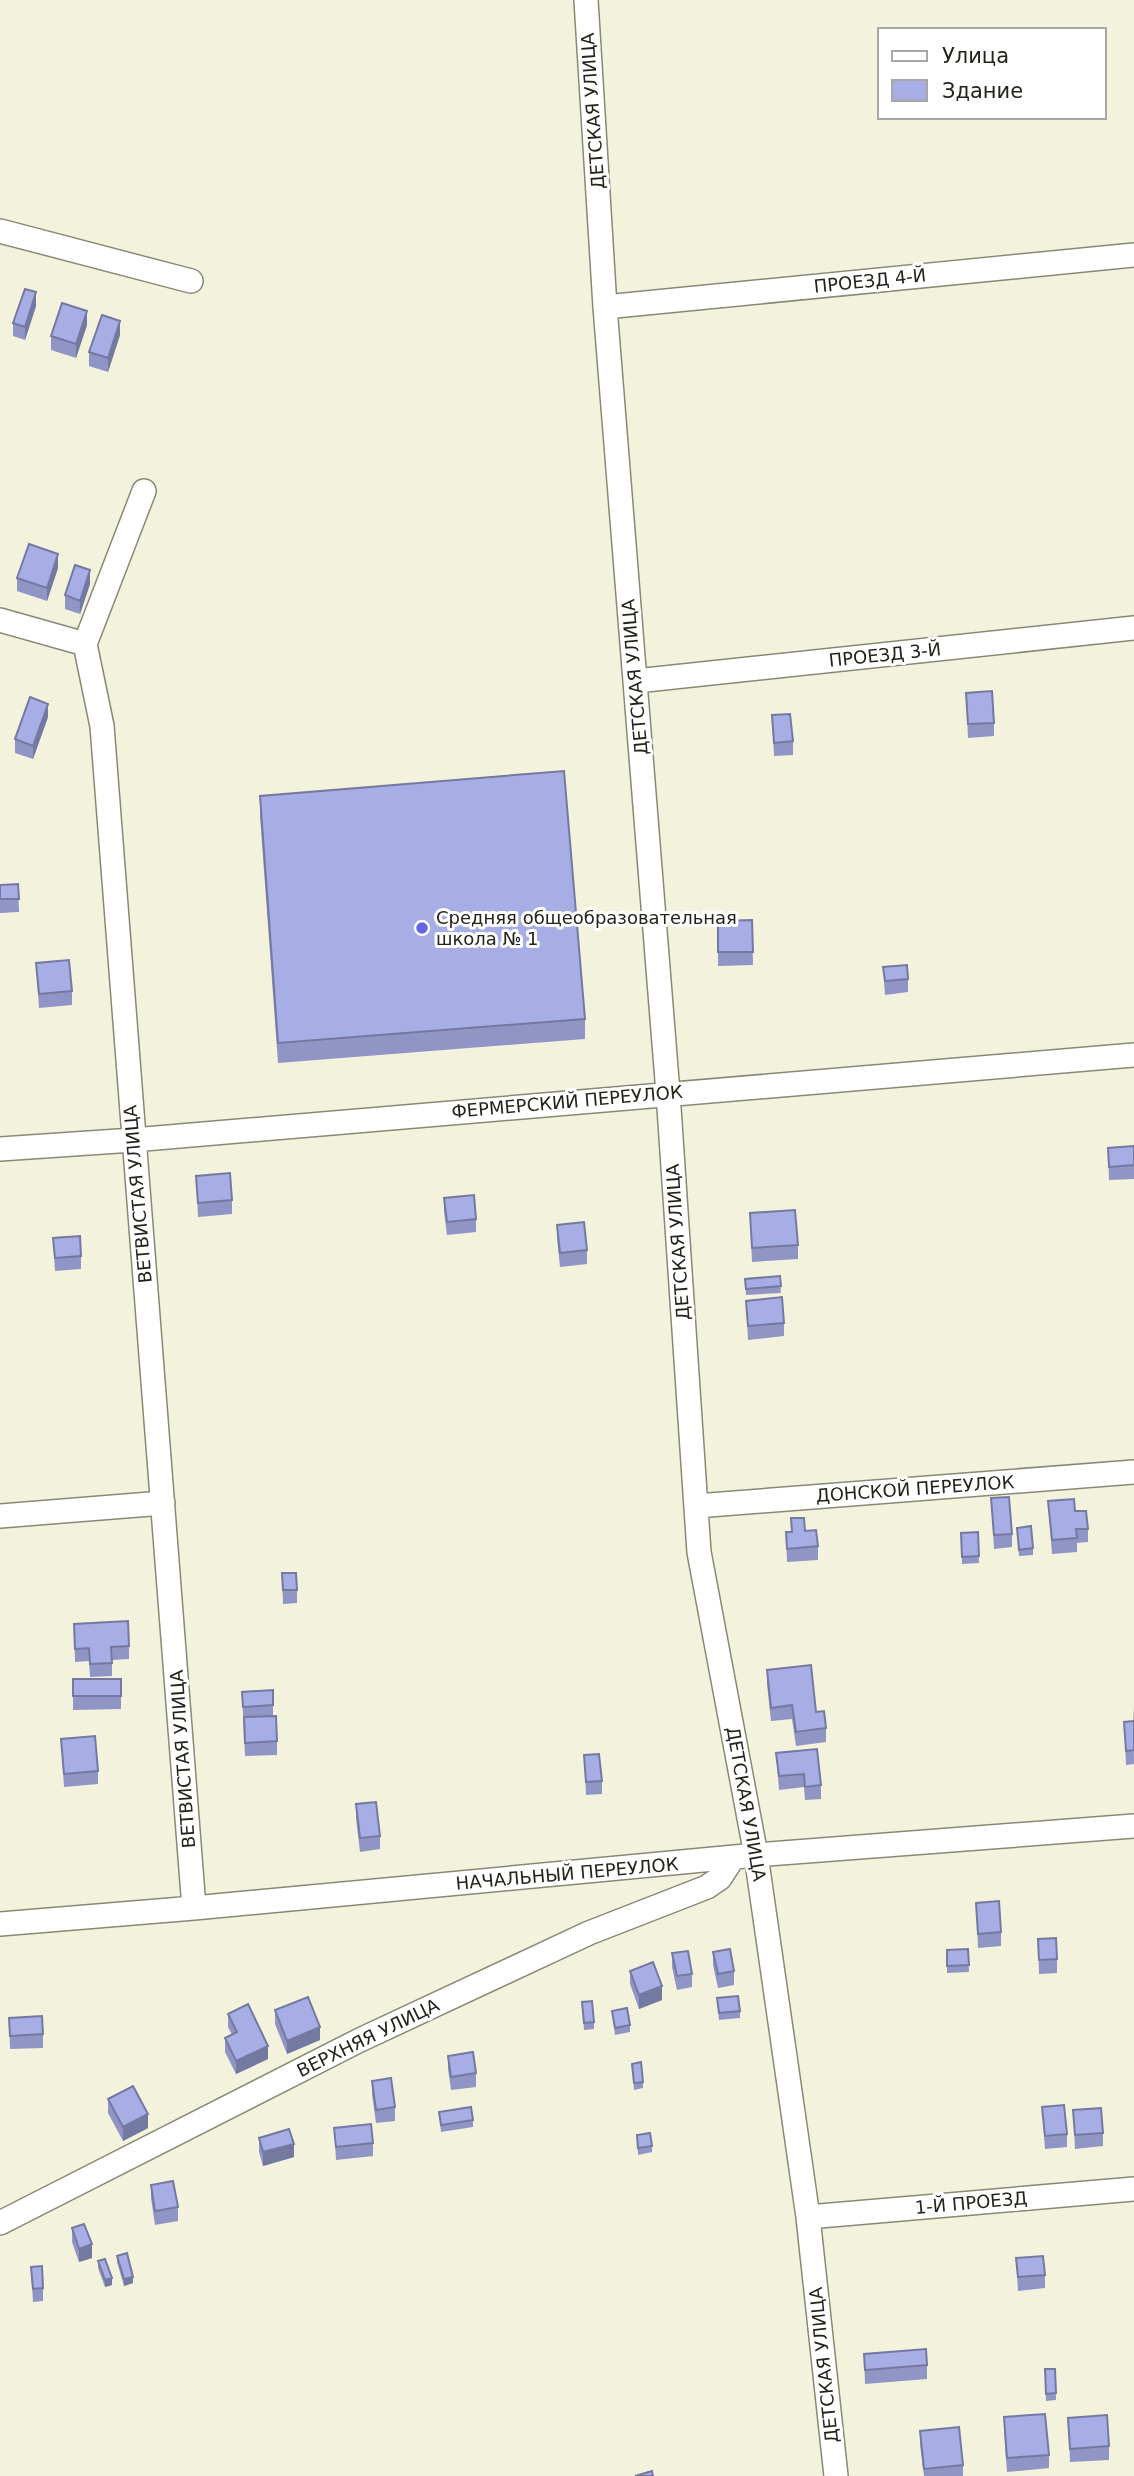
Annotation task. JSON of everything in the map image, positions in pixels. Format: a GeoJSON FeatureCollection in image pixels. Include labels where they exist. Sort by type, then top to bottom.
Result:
{"type":"FeatureCollection","features":[{"type":"Feature","properties":{"kind":"street","name":"ДЕТСКАЯ УЛИЦА"},"geometry":{"type":"LineString","coordinates":[[586,0],[605,307],[668,1093],[699,1552],[745,1856],[808,2217],[836,2476]]}},
{"type":"Feature","properties":{"kind":"street"},"geometry":{"type":"LineString","coordinates":[[0,231],[191,281]]}},
{"type":"Feature","properties":{"kind":"street","name":"ПРОЕЗД 4-Й"},"geometry":{"type":"LineString","coordinates":[[605,307],[1134,255]]}},
{"type":"Feature","properties":{"kind":"street"},"geometry":{"type":"LineString","coordinates":[[0,620],[85,644],[144,491]]}},
{"type":"Feature","properties":{"kind":"street","name":"ПРОЕЗД 3-Й"},"geometry":{"type":"LineString","coordinates":[[636,681],[1134,628]]}},
{"type":"Feature","properties":{"kind":"street","name":"ВЕТВИСТАЯ УЛИЦА"},"geometry":{"type":"LineString","coordinates":[[85,644],[102,726],[194,1908]]}},
{"type":"Feature","properties":{"kind":"street","name":"ФЕРМЕРСКИЙ ПЕРЕУЛОК"},"geometry":{"type":"LineString","coordinates":[[0,1149],[134,1140],[1134,1055]]}},
{"type":"Feature","properties":{"kind":"street","name":"ДОНСКОЙ ПЕРЕУЛОК"},"geometry":{"type":"LineString","coordinates":[[696,1506],[1134,1472]]}},
{"type":"Feature","properties":{"kind":"street"},"geometry":{"type":"LineString","coordinates":[[0,1516],[163,1503]]}},
{"type":"Feature","properties":{"kind":"street","name":"НАЧАЛЬНЫЙ ПЕРЕУЛОК"},"geometry":{"type":"LineString","coordinates":[[0,1924],[745,1856],[1134,1826]]}},
{"type":"Feature","properties":{"kind":"street","name":"ВЕРХНЯЯ УЛИЦА"},"geometry":{"type":"LineString","coordinates":[[0,2222],[360,2040],[589,1933],[708,1887],[745,1856]]}},
{"type":"Feature","properties":{"kind":"street","name":"1-Й ПРОЕЗД"},"geometry":{"type":"LineString","coordinates":[[808,2217],[1134,2189]]}},
{"type":"Feature","properties":{"kind":"building"},"geometry":{"type":"Polygon","coordinates":[[[25,289],[36,292],[25,327],[13,323],[25,289]]]}},
{"type":"Feature","properties":{"kind":"building"},"geometry":{"type":"Polygon","coordinates":[[[62,303],[87,311],[76,344],[51,336],[62,303]]]}},
{"type":"Feature","properties":{"kind":"building"},"geometry":{"type":"Polygon","coordinates":[[[102,315],[120,321],[108,358],[89,352],[102,315]]]}},
{"type":"Feature","properties":{"kind":"building"},"geometry":{"type":"Polygon","coordinates":[[[29,544],[58,554],[47,588],[17,578],[29,544]]]}},
{"type":"Feature","properties":{"kind":"building"},"geometry":{"type":"Polygon","coordinates":[[[75,565],[90,570],[80,601],[65,595],[75,565]]]}},
{"type":"Feature","properties":{"kind":"building"},"geometry":{"type":"Polygon","coordinates":[[[992,691],[994,723],[968,724],[966,693],[992,691]]]}},
{"type":"Feature","properties":{"kind":"building"},"geometry":{"type":"Polygon","coordinates":[[[30,697],[48,704],[33,746],[15,739],[30,697]]]}},
{"type":"Feature","properties":{"kind":"building"},"geometry":{"type":"Polygon","coordinates":[[[790,714],[793,741],[774,743],[772,715],[790,714]]]}},
{"type":"Feature","properties":{"kind":"building","name":"Средняя общеобразовательная школа № 1"},"geometry":{"type":"Polygon","coordinates":[[[564,771],[585,1019],[278,1043],[260,796],[564,771]]]}},
{"type":"Feature","properties":{"kind":"building"},"geometry":{"type":"Polygon","coordinates":[[[18,884],[19,899],[0,899],[0,885],[18,884]]]}},
{"type":"Feature","properties":{"kind":"building"},"geometry":{"type":"Polygon","coordinates":[[[752,920],[753,952],[718,952],[718,921],[752,920]]]}},
{"type":"Feature","properties":{"kind":"building"},"geometry":{"type":"Polygon","coordinates":[[[69,960],[72,991],[39,994],[36,963],[69,960]]]}},
{"type":"Feature","properties":{"kind":"building"},"geometry":{"type":"Polygon","coordinates":[[[907,965],[908,979],[885,981],[883,967],[907,965]]]}},
{"type":"Feature","properties":{"kind":"building"},"geometry":{"type":"Polygon","coordinates":[[[1134,1146],[1134,1165],[1109,1167],[1108,1148],[1134,1146]]]}},
{"type":"Feature","properties":{"kind":"building"},"geometry":{"type":"Polygon","coordinates":[[[230,1173],[232,1200],[198,1203],[196,1176],[230,1173]]]}},
{"type":"Feature","properties":{"kind":"building"},"geometry":{"type":"Polygon","coordinates":[[[474,1195],[476,1219],[447,1222],[444,1198],[474,1195]]]}},
{"type":"Feature","properties":{"kind":"building"},"geometry":{"type":"Polygon","coordinates":[[[795,1210],[798,1245],[752,1248],[750,1213],[795,1210]]]}},
{"type":"Feature","properties":{"kind":"building"},"geometry":{"type":"Polygon","coordinates":[[[584,1222],[587,1250],[560,1253],[557,1225],[584,1222]]]}},
{"type":"Feature","properties":{"kind":"building"},"geometry":{"type":"Polygon","coordinates":[[[80,1236],[81,1256],[55,1258],[53,1238],[80,1236]]]}},
{"type":"Feature","properties":{"kind":"building"},"geometry":{"type":"Polygon","coordinates":[[[780,1276],[781,1286],[746,1289],[745,1279],[780,1276]]]}},
{"type":"Feature","properties":{"kind":"building"},"geometry":{"type":"Polygon","coordinates":[[[782,1297],[784,1323],[748,1326],[746,1301],[782,1297]]]}},
{"type":"Feature","properties":{"kind":"building"},"geometry":{"type":"Polygon","coordinates":[[[1009,1497],[1012,1534],[994,1535],[991,1498],[1009,1497]]]}},
{"type":"Feature","properties":{"kind":"building"},"geometry":{"type":"Polygon","coordinates":[[[1074,1499],[1075,1511],[1086,1511],[1088,1529],[1076,1529],[1077,1538],[1052,1540],[1048,1501],[1074,1499]]]}},
{"type":"Feature","properties":{"kind":"building"},"geometry":{"type":"Polygon","coordinates":[[[791,1518],[804,1518],[805,1531],[816,1530],[818,1546],[787,1549],[786,1532],[792,1532],[791,1518]]]}},
{"type":"Feature","properties":{"kind":"building"},"geometry":{"type":"Polygon","coordinates":[[[1031,1526],[1033,1548],[1019,1550],[1017,1528],[1031,1526]]]}},
{"type":"Feature","properties":{"kind":"building"},"geometry":{"type":"Polygon","coordinates":[[[978,1532],[979,1556],[962,1557],[961,1533],[978,1532]]]}},
{"type":"Feature","properties":{"kind":"building"},"geometry":{"type":"Polygon","coordinates":[[[282,1573],[296,1573],[297,1590],[283,1590],[282,1573]]]}},
{"type":"Feature","properties":{"kind":"building"},"geometry":{"type":"Polygon","coordinates":[[[128,1621],[129,1646],[111,1647],[112,1663],[90,1664],[89,1648],[75,1649],[74,1624],[128,1621]]]}},
{"type":"Feature","properties":{"kind":"building"},"geometry":{"type":"Polygon","coordinates":[[[811,1665],[816,1712],[824,1711],[826,1728],[796,1732],[792,1705],[771,1708],[767,1670],[811,1665]]]}},
{"type":"Feature","properties":{"kind":"building"},"geometry":{"type":"Polygon","coordinates":[[[73,1679],[121,1679],[121,1696],[73,1696],[73,1679]]]}},
{"type":"Feature","properties":{"kind":"building"},"geometry":{"type":"Polygon","coordinates":[[[273,1690],[273,1705],[243,1707],[242,1692],[273,1690]]]}},
{"type":"Feature","properties":{"kind":"building"},"geometry":{"type":"Polygon","coordinates":[[[276,1716],[277,1741],[245,1743],[244,1717],[276,1716]]]}},
{"type":"Feature","properties":{"kind":"building"},"geometry":{"type":"Polygon","coordinates":[[[1134,1721],[1134,1750],[1126,1751],[1124,1722],[1134,1721]]]}},
{"type":"Feature","properties":{"kind":"building"},"geometry":{"type":"Polygon","coordinates":[[[95,1736],[98,1771],[64,1774],[61,1739],[95,1736]]]}},
{"type":"Feature","properties":{"kind":"building"},"geometry":{"type":"Polygon","coordinates":[[[817,1749],[821,1785],[805,1787],[804,1774],[779,1776],[776,1753],[817,1749]]]}},
{"type":"Feature","properties":{"kind":"building"},"geometry":{"type":"Polygon","coordinates":[[[599,1754],[602,1781],[586,1782],[584,1755],[599,1754]]]}},
{"type":"Feature","properties":{"kind":"building"},"geometry":{"type":"Polygon","coordinates":[[[376,1802],[380,1836],[360,1838],[356,1804],[376,1802]]]}},
{"type":"Feature","properties":{"kind":"building"},"geometry":{"type":"Polygon","coordinates":[[[999,1901],[1001,1932],[978,1934],[976,1903],[999,1901]]]}},
{"type":"Feature","properties":{"kind":"building"},"geometry":{"type":"Polygon","coordinates":[[[1056,1938],[1057,1959],[1039,1960],[1038,1939],[1056,1938]]]}},
{"type":"Feature","properties":{"kind":"building"},"geometry":{"type":"Polygon","coordinates":[[[730,1949],[734,1971],[718,1974],[713,1952],[730,1949]]]}},
{"type":"Feature","properties":{"kind":"building"},"geometry":{"type":"Polygon","coordinates":[[[968,1949],[969,1965],[947,1966],[947,1950],[968,1949]]]}},
{"type":"Feature","properties":{"kind":"building"},"geometry":{"type":"Polygon","coordinates":[[[688,1951],[692,1974],[677,1976],[672,1953],[688,1951]]]}},
{"type":"Feature","properties":{"kind":"building"},"geometry":{"type":"Polygon","coordinates":[[[653,1962],[662,1986],[639,1995],[630,1971],[653,1962]]]}},
{"type":"Feature","properties":{"kind":"building"},"geometry":{"type":"Polygon","coordinates":[[[738,1996],[740,2011],[719,2013],[717,1998],[738,1996]]]}},
{"type":"Feature","properties":{"kind":"building"},"geometry":{"type":"Polygon","coordinates":[[[308,1997],[320,2027],[287,2041],[275,2010],[308,1997]]]}},
{"type":"Feature","properties":{"kind":"building"},"geometry":{"type":"Polygon","coordinates":[[[592,2001],[594,2022],[584,2023],[582,2002],[592,2001]]]}},
{"type":"Feature","properties":{"kind":"building"},"geometry":{"type":"Polygon","coordinates":[[[248,2004],[268,2046],[236,2061],[225,2038],[237,2032],[228,2014],[248,2004]]]}},
{"type":"Feature","properties":{"kind":"building"},"geometry":{"type":"Polygon","coordinates":[[[627,2008],[630,2025],[615,2028],[612,2011],[627,2008]]]}},
{"type":"Feature","properties":{"kind":"building"},"geometry":{"type":"Polygon","coordinates":[[[42,2016],[43,2034],[10,2036],[9,2018],[42,2016]]]}},
{"type":"Feature","properties":{"kind":"building"},"geometry":{"type":"Polygon","coordinates":[[[473,2052],[476,2073],[451,2077],[448,2056],[473,2052]]]}},
{"type":"Feature","properties":{"kind":"building"},"geometry":{"type":"Polygon","coordinates":[[[641,2062],[643,2082],[634,2083],[632,2064],[641,2062]]]}},
{"type":"Feature","properties":{"kind":"building"},"geometry":{"type":"Polygon","coordinates":[[[391,2078],[395,2107],[376,2110],[372,2081],[391,2078]]]}},
{"type":"Feature","properties":{"kind":"building"},"geometry":{"type":"Polygon","coordinates":[[[133,2086],[148,2114],[123,2127],[108,2099],[133,2086]]]}},
{"type":"Feature","properties":{"kind":"building"},"geometry":{"type":"Polygon","coordinates":[[[1064,2105],[1067,2134],[1045,2136],[1042,2107],[1064,2105]]]}},
{"type":"Feature","properties":{"kind":"building"},"geometry":{"type":"Polygon","coordinates":[[[471,2107],[473,2120],[441,2125],[439,2112],[471,2107]]]}},
{"type":"Feature","properties":{"kind":"building"},"geometry":{"type":"Polygon","coordinates":[[[1101,2108],[1103,2133],[1075,2135],[1073,2110],[1101,2108]]]}},
{"type":"Feature","properties":{"kind":"building"},"geometry":{"type":"Polygon","coordinates":[[[371,2124],[373,2143],[336,2147],[334,2128],[371,2124]]]}},
{"type":"Feature","properties":{"kind":"building"},"geometry":{"type":"Polygon","coordinates":[[[289,2129],[294,2144],[263,2152],[259,2138],[289,2129]]]}},
{"type":"Feature","properties":{"kind":"building"},"geometry":{"type":"Polygon","coordinates":[[[650,2133],[652,2146],[638,2148],[637,2135],[650,2133]]]}},
{"type":"Feature","properties":{"kind":"building"},"geometry":{"type":"Polygon","coordinates":[[[173,2181],[178,2207],[155,2211],[151,2185],[173,2181]]]}},
{"type":"Feature","properties":{"kind":"building"},"geometry":{"type":"Polygon","coordinates":[[[84,2224],[92,2244],[79,2249],[72,2228],[84,2224]]]}},
{"type":"Feature","properties":{"kind":"building"},"geometry":{"type":"Polygon","coordinates":[[[127,2253],[133,2277],[124,2279],[117,2256],[127,2253]]]}},
{"type":"Feature","properties":{"kind":"building"},"geometry":{"type":"Polygon","coordinates":[[[1043,2256],[1045,2275],[1018,2277],[1016,2258],[1043,2256]]]}},
{"type":"Feature","properties":{"kind":"building"},"geometry":{"type":"Polygon","coordinates":[[[105,2259],[112,2278],[105,2280],[98,2261],[105,2259]]]}},
{"type":"Feature","properties":{"kind":"building"},"geometry":{"type":"Polygon","coordinates":[[[42,2266],[43,2288],[33,2289],[31,2267],[42,2266]]]}},
{"type":"Feature","properties":{"kind":"building"},"geometry":{"type":"Polygon","coordinates":[[[926,2349],[927,2365],[865,2370],[864,2354],[926,2349]]]}},
{"type":"Feature","properties":{"kind":"building"},"geometry":{"type":"Polygon","coordinates":[[[1045,2369],[1055,2369],[1056,2393],[1046,2394],[1045,2369]]]}},
{"type":"Feature","properties":{"kind":"building"},"geometry":{"type":"Polygon","coordinates":[[[1045,2414],[1049,2455],[1007,2458],[1004,2417],[1045,2414]]]}},
{"type":"Feature","properties":{"kind":"building"},"geometry":{"type":"Polygon","coordinates":[[[1107,2415],[1109,2446],[1070,2449],[1068,2418],[1107,2415]]]}},
{"type":"Feature","properties":{"kind":"building"},"geometry":{"type":"Polygon","coordinates":[[[959,2427],[963,2465],[924,2469],[920,2431],[959,2427]]]}},
{"type":"Feature","properties":{"kind":"building"},"geometry":{"type":"Polygon","coordinates":[[[652,2471],[653,2476],[635,2476],[652,2471]]]}},
{"type":"Feature","properties":{"kind":"place","name":"Средняя общеобразовательная школа № 1"},"geometry":{"type":"Point","coordinates":[422,928]}}]}
